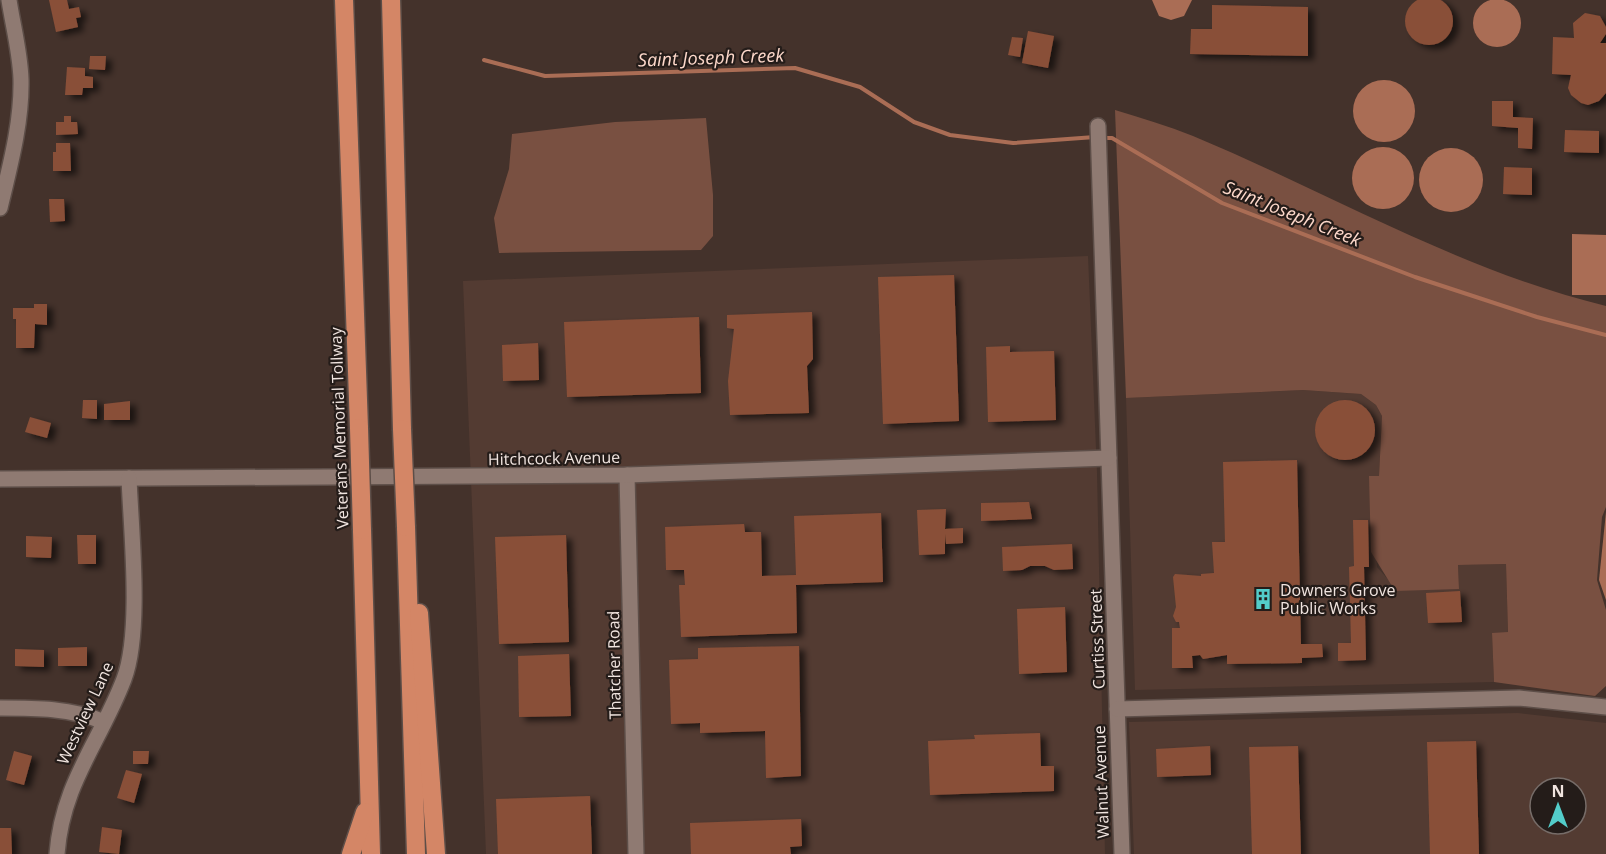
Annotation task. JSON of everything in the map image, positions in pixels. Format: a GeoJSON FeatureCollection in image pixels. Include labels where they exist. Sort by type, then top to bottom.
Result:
{"type":"FeatureCollection","features":[{"type":"Feature","properties":{"kind":"highway","name":"Veterans Memorial Tollway"},"geometry":{"type":"LineString","coordinates":[[344,0],[371,854]]}},
{"type":"Feature","properties":{"kind":"highway"},"geometry":{"type":"LineString","coordinates":[[391,0],[416,854]]}},
{"type":"Feature","properties":{"kind":"highway"},"geometry":{"type":"LineString","coordinates":[[407,565],[420,617],[436,854]]}},
{"type":"Feature","properties":{"kind":"highway"},"geometry":{"type":"LineString","coordinates":[[351,854],[369,799]]}},
{"type":"Feature","properties":{"kind":"street"},"geometry":{"type":"LineString","coordinates":[[0,208],[18,124],[21,96],[21,75],[9,0]]}},
{"type":"Feature","properties":{"kind":"street","name":"Curtiss Street"},"geometry":{"type":"LineString","coordinates":[[1098,126],[1117,709],[1519,698],[1606,707]]}},
{"type":"Feature","properties":{"kind":"street","name":"Hitchcock Avenue"},"geometry":{"type":"LineString","coordinates":[[0,479],[286,479],[627,475],[1109,458]]}},
{"type":"Feature","properties":{"kind":"street","name":"Thatcher Road"},"geometry":{"type":"LineString","coordinates":[[627,475],[636,854]]}},
{"type":"Feature","properties":{"kind":"street","name":"Westview Lane"},"geometry":{"type":"LineString","coordinates":[[57,854],[60,823],[68,796],[124,678],[133,627],[129,478]]}},
{"type":"Feature","properties":{"kind":"street"},"geometry":{"type":"LineString","coordinates":[[0,708],[65,711],[88,715],[104,722]]}},
{"type":"Feature","properties":{"kind":"street","name":"Walnut Avenue"},"geometry":{"type":"LineString","coordinates":[[1117,709],[1122,854]]}},
{"type":"Feature","properties":{"kind":"shaded area"},"geometry":{"type":"Polygon","coordinates":[[[1492,-1],[1502,-1],[1514,6],[1521,18],[1521,28],[1514,40],[1502,47],[1492,47],[1477,36],[1473,28],[1473,18],[1484,3],[1492,-1]]]}},
{"type":"Feature","properties":{"kind":"shaded area"},"geometry":{"type":"Polygon","coordinates":[[[1152,0],[1192,0],[1184,16],[1171,20],[1159,16],[1152,0]]]}},
{"type":"Feature","properties":{"kind":"shaded area"},"geometry":{"type":"Polygon","coordinates":[[[1378,80],[1390,80],[1406,89],[1413,99],[1415,111],[1413,123],[1406,133],[1390,142],[1378,142],[1367,137],[1358,128],[1353,117],[1353,105],[1358,94],[1367,85],[1378,80]]]}},
{"type":"Feature","properties":{"kind":"shaded area"},"geometry":{"type":"Polygon","coordinates":[[[1115,110],[1193,136],[1448,252],[1500,273],[1606,306],[1606,507],[1602,517],[1597,580],[1606,610],[1606,686],[1595,696],[1494,682],[1492,633],[1508,632],[1506,564],[1458,565],[1459,589],[1395,591],[1371,552],[1369,476],[1379,476],[1382,416],[1376,405],[1361,394],[1303,390],[1126,398],[1115,110]]]}},
{"type":"Feature","properties":{"kind":"shaded area"},"geometry":{"type":"Polygon","coordinates":[[[706,118],[713,195],[713,236],[701,250],[499,253],[494,218],[509,169],[512,134],[615,122],[706,118]]]}},
{"type":"Feature","properties":{"kind":"shaded area"},"geometry":{"type":"Polygon","coordinates":[[[1377,147],[1389,147],[1405,156],[1412,166],[1414,178],[1412,190],[1405,200],[1389,209],[1377,209],[1366,204],[1357,195],[1352,184],[1352,172],[1357,161],[1366,152],[1377,147]]]}},
{"type":"Feature","properties":{"kind":"shaded area"},"geometry":{"type":"Polygon","coordinates":[[[1451,148],[1469,154],[1477,162],[1483,180],[1477,198],[1469,206],[1451,212],[1433,206],[1425,198],[1419,180],[1425,162],[1433,154],[1451,148]]]}},
{"type":"Feature","properties":{"kind":"shaded area"},"geometry":{"type":"Polygon","coordinates":[[[1572,234],[1606,235],[1606,295],[1572,295],[1572,234]]]}},
{"type":"Feature","properties":{"kind":"shaded area"},"geometry":{"type":"Polygon","coordinates":[[[1088,256],[1097,473],[1105,854],[486,854],[463,281],[1088,256]]]}},
{"type":"Feature","properties":{"kind":"shaded area"},"geometry":{"type":"Polygon","coordinates":[[[1303,390],[1361,394],[1376,405],[1382,416],[1379,476],[1369,476],[1377,567],[1393,585],[1459,589],[1458,565],[1506,564],[1508,633],[1492,633],[1494,682],[1135,690],[1126,398],[1303,390]]]}},
{"type":"Feature","properties":{"kind":"shaded area"},"geometry":{"type":"Polygon","coordinates":[[[1606,512],[1606,600],[1599,580],[1606,512]]]}},
{"type":"Feature","properties":{"kind":"shaded area"},"geometry":{"type":"Polygon","coordinates":[[[1518,713],[1606,723],[1606,854],[1134,854],[1129,722],[1518,713]]]}},
{"type":"Feature","properties":{"kind":"building"},"geometry":{"type":"Polygon","coordinates":[[[1429,-3],[1446,4],[1453,21],[1446,38],[1429,45],[1412,38],[1405,21],[1412,4],[1429,-3]]]}},
{"type":"Feature","properties":{"kind":"building"},"geometry":{"type":"Polygon","coordinates":[[[49,0],[67,0],[69,9],[79,7],[81,17],[76,18],[78,27],[56,32],[49,0]]]}},
{"type":"Feature","properties":{"kind":"building"},"geometry":{"type":"Polygon","coordinates":[[[1212,5],[1308,7],[1308,56],[1190,54],[1191,29],[1212,29],[1212,5]]]}},
{"type":"Feature","properties":{"kind":"building"},"geometry":{"type":"Polygon","coordinates":[[[1585,13],[1600,16],[1606,27],[1606,34],[1600,43],[1606,43],[1606,93],[1599,101],[1588,105],[1581,103],[1571,95],[1568,88],[1571,75],[1552,74],[1553,37],[1574,38],[1573,23],[1585,13]]]}},
{"type":"Feature","properties":{"kind":"building"},"geometry":{"type":"Polygon","coordinates":[[[1028,31],[1054,36],[1048,68],[1022,63],[1028,31]]]}},
{"type":"Feature","properties":{"kind":"building"},"geometry":{"type":"Polygon","coordinates":[[[1012,37],[1023,38],[1020,57],[1008,55],[1012,37]]]}},
{"type":"Feature","properties":{"kind":"building"},"geometry":{"type":"Polygon","coordinates":[[[90,56],[106,56],[105,70],[89,69],[90,56]]]}},
{"type":"Feature","properties":{"kind":"building"},"geometry":{"type":"Polygon","coordinates":[[[67,67],[85,68],[85,76],[93,77],[93,88],[83,88],[82,95],[65,95],[67,67]]]}},
{"type":"Feature","properties":{"kind":"building"},"geometry":{"type":"Polygon","coordinates":[[[1492,101],[1513,101],[1513,117],[1533,118],[1532,149],[1518,148],[1518,128],[1492,126],[1492,101]]]}},
{"type":"Feature","properties":{"kind":"building"},"geometry":{"type":"Polygon","coordinates":[[[64,116],[71,116],[71,122],[77,122],[78,134],[56,135],[56,122],[64,122],[64,116]]]}},
{"type":"Feature","properties":{"kind":"building"},"geometry":{"type":"Polygon","coordinates":[[[1565,130],[1599,131],[1599,153],[1564,152],[1565,130]]]}},
{"type":"Feature","properties":{"kind":"building"},"geometry":{"type":"Polygon","coordinates":[[[56,143],[70,143],[71,171],[53,171],[53,152],[56,152],[56,143]]]}},
{"type":"Feature","properties":{"kind":"building"},"geometry":{"type":"Polygon","coordinates":[[[1504,167],[1532,168],[1532,195],[1503,194],[1504,167]]]}},
{"type":"Feature","properties":{"kind":"building"},"geometry":{"type":"Polygon","coordinates":[[[49,199],[64,199],[65,221],[50,222],[49,199]]]}},
{"type":"Feature","properties":{"kind":"building"},"geometry":{"type":"Polygon","coordinates":[[[954,275],[959,421],[883,424],[878,277],[954,275]]]}},
{"type":"Feature","properties":{"kind":"building"},"geometry":{"type":"Polygon","coordinates":[[[34,304],[47,304],[47,325],[35,324],[34,348],[16,348],[16,319],[13,319],[13,308],[34,308],[34,304]]]}},
{"type":"Feature","properties":{"kind":"building"},"geometry":{"type":"Polygon","coordinates":[[[812,312],[813,359],[807,366],[809,413],[730,415],[728,381],[734,329],[727,328],[727,315],[812,312]]]}},
{"type":"Feature","properties":{"kind":"building"},"geometry":{"type":"Polygon","coordinates":[[[699,317],[701,393],[567,397],[564,322],[699,317]]]}},
{"type":"Feature","properties":{"kind":"building"},"geometry":{"type":"Polygon","coordinates":[[[538,343],[539,380],[503,381],[502,345],[538,343]]]}},
{"type":"Feature","properties":{"kind":"building"},"geometry":{"type":"Polygon","coordinates":[[[1010,346],[1010,352],[1054,351],[1056,420],[988,422],[986,347],[1010,346]]]}},
{"type":"Feature","properties":{"kind":"building"},"geometry":{"type":"Polygon","coordinates":[[[83,400],[97,400],[97,419],[82,418],[83,400]]]}},
{"type":"Feature","properties":{"kind":"building"},"geometry":{"type":"Polygon","coordinates":[[[1345,400],[1366,409],[1375,430],[1366,451],[1345,460],[1324,451],[1315,430],[1324,409],[1345,400]]]}},
{"type":"Feature","properties":{"kind":"building"},"geometry":{"type":"Polygon","coordinates":[[[130,401],[130,420],[104,420],[104,404],[130,401]]]}},
{"type":"Feature","properties":{"kind":"building"},"geometry":{"type":"Polygon","coordinates":[[[30,417],[51,423],[47,438],[25,432],[30,417]]]}},
{"type":"Feature","properties":{"kind":"building","name":"Downers Grove Public Works"},"geometry":{"type":"Polygon","coordinates":[[[1297,460],[1301,644],[1322,644],[1323,657],[1302,658],[1302,663],[1227,664],[1227,655],[1203,659],[1200,655],[1192,656],[1193,668],[1172,668],[1172,628],[1180,628],[1179,622],[1176,622],[1173,616],[1176,607],[1173,577],[1175,574],[1201,576],[1201,574],[1214,573],[1212,542],[1225,542],[1223,462],[1297,460]]]}},
{"type":"Feature","properties":{"kind":"building"},"geometry":{"type":"Polygon","coordinates":[[[1029,502],[1032,519],[981,521],[981,503],[1029,502]]]}},
{"type":"Feature","properties":{"kind":"building"},"geometry":{"type":"Polygon","coordinates":[[[946,509],[945,529],[963,528],[963,543],[946,544],[945,534],[945,554],[919,555],[917,510],[946,509]]]}},
{"type":"Feature","properties":{"kind":"building"},"geometry":{"type":"Polygon","coordinates":[[[881,513],[883,582],[796,585],[797,633],[681,637],[679,585],[685,585],[684,570],[666,570],[665,527],[744,524],[745,532],[761,532],[762,576],[796,575],[794,516],[881,513]]]}},
{"type":"Feature","properties":{"kind":"building"},"geometry":{"type":"Polygon","coordinates":[[[1353,520],[1368,520],[1369,567],[1364,567],[1366,660],[1338,661],[1338,643],[1351,643],[1349,567],[1354,566],[1353,520]]]}},
{"type":"Feature","properties":{"kind":"building"},"geometry":{"type":"Polygon","coordinates":[[[77,535],[96,535],[96,564],[78,564],[77,535]]]}},
{"type":"Feature","properties":{"kind":"building"},"geometry":{"type":"Polygon","coordinates":[[[566,535],[569,642],[499,644],[495,537],[566,535]]]}},
{"type":"Feature","properties":{"kind":"building"},"geometry":{"type":"Polygon","coordinates":[[[26,536],[52,537],[51,558],[26,557],[26,536]]]}},
{"type":"Feature","properties":{"kind":"building"},"geometry":{"type":"Polygon","coordinates":[[[1072,544],[1073,569],[1054,570],[1045,566],[1030,566],[1022,570],[1003,571],[1002,547],[1072,544]]]}},
{"type":"Feature","properties":{"kind":"building"},"geometry":{"type":"Polygon","coordinates":[[[1460,591],[1462,622],[1428,623],[1426,593],[1460,591]]]}},
{"type":"Feature","properties":{"kind":"building"},"geometry":{"type":"Polygon","coordinates":[[[1065,607],[1067,672],[1019,674],[1017,609],[1065,607]]]}},
{"type":"Feature","properties":{"kind":"building"},"geometry":{"type":"Polygon","coordinates":[[[799,646],[801,776],[766,778],[765,731],[700,733],[700,723],[671,724],[669,660],[698,659],[698,648],[799,646]]]}},
{"type":"Feature","properties":{"kind":"building"},"geometry":{"type":"Polygon","coordinates":[[[87,647],[87,666],[58,666],[58,648],[87,647]]]}},
{"type":"Feature","properties":{"kind":"building"},"geometry":{"type":"Polygon","coordinates":[[[15,649],[44,650],[44,667],[15,666],[15,649]]]}},
{"type":"Feature","properties":{"kind":"building"},"geometry":{"type":"Polygon","coordinates":[[[569,654],[571,716],[519,717],[518,656],[569,654]]]}},
{"type":"Feature","properties":{"kind":"building"},"geometry":{"type":"Polygon","coordinates":[[[1040,733],[1041,766],[1054,766],[1054,791],[930,795],[928,741],[975,739],[974,735],[1040,733]]]}},
{"type":"Feature","properties":{"kind":"building"},"geometry":{"type":"Polygon","coordinates":[[[1476,741],[1479,854],[1430,854],[1427,742],[1476,741]]]}},
{"type":"Feature","properties":{"kind":"building"},"geometry":{"type":"Polygon","coordinates":[[[1210,746],[1211,775],[1157,777],[1156,749],[1210,746]]]}},
{"type":"Feature","properties":{"kind":"building"},"geometry":{"type":"Polygon","coordinates":[[[1298,746],[1301,854],[1252,854],[1249,747],[1298,746]]]}},
{"type":"Feature","properties":{"kind":"building"},"geometry":{"type":"Polygon","coordinates":[[[14,751],[32,756],[24,785],[6,780],[14,751]]]}},
{"type":"Feature","properties":{"kind":"building"},"geometry":{"type":"Polygon","coordinates":[[[133,751],[149,751],[148,764],[133,764],[133,751]]]}},
{"type":"Feature","properties":{"kind":"building"},"geometry":{"type":"Polygon","coordinates":[[[126,770],[142,774],[134,803],[117,798],[126,770]]]}},
{"type":"Feature","properties":{"kind":"building"},"geometry":{"type":"Polygon","coordinates":[[[590,796],[592,854],[498,854],[496,799],[590,796]]]}},
{"type":"Feature","properties":{"kind":"building"},"geometry":{"type":"Polygon","coordinates":[[[801,819],[802,846],[790,847],[791,854],[691,854],[690,823],[801,819]]]}},
{"type":"Feature","properties":{"kind":"building"},"geometry":{"type":"Polygon","coordinates":[[[102,827],[122,830],[119,854],[99,852],[102,827]]]}},
{"type":"Feature","properties":{"kind":"building"},"geometry":{"type":"Polygon","coordinates":[[[0,828],[11,828],[12,854],[0,854],[0,828]]]}},
{"type":"Feature","properties":{"kind":"waterway","name":"Saint Joseph Creek"},"geometry":{"type":"LineString","coordinates":[[484,60],[545,76],[795,68],[860,87],[914,122],[950,135],[1013,143],[1095,137]]}},
{"type":"Feature","properties":{"kind":"waterway","name":"Saint Joseph Creek"},"geometry":{"type":"LineString","coordinates":[[1102,138],[1112,138],[1222,203],[1415,277],[1537,317],[1606,335]]}},
{"type":"Feature","properties":{"kind":"place","name":"Downers Grove Public Works"},"geometry":{"type":"Point","coordinates":[1263,599]}}]}
